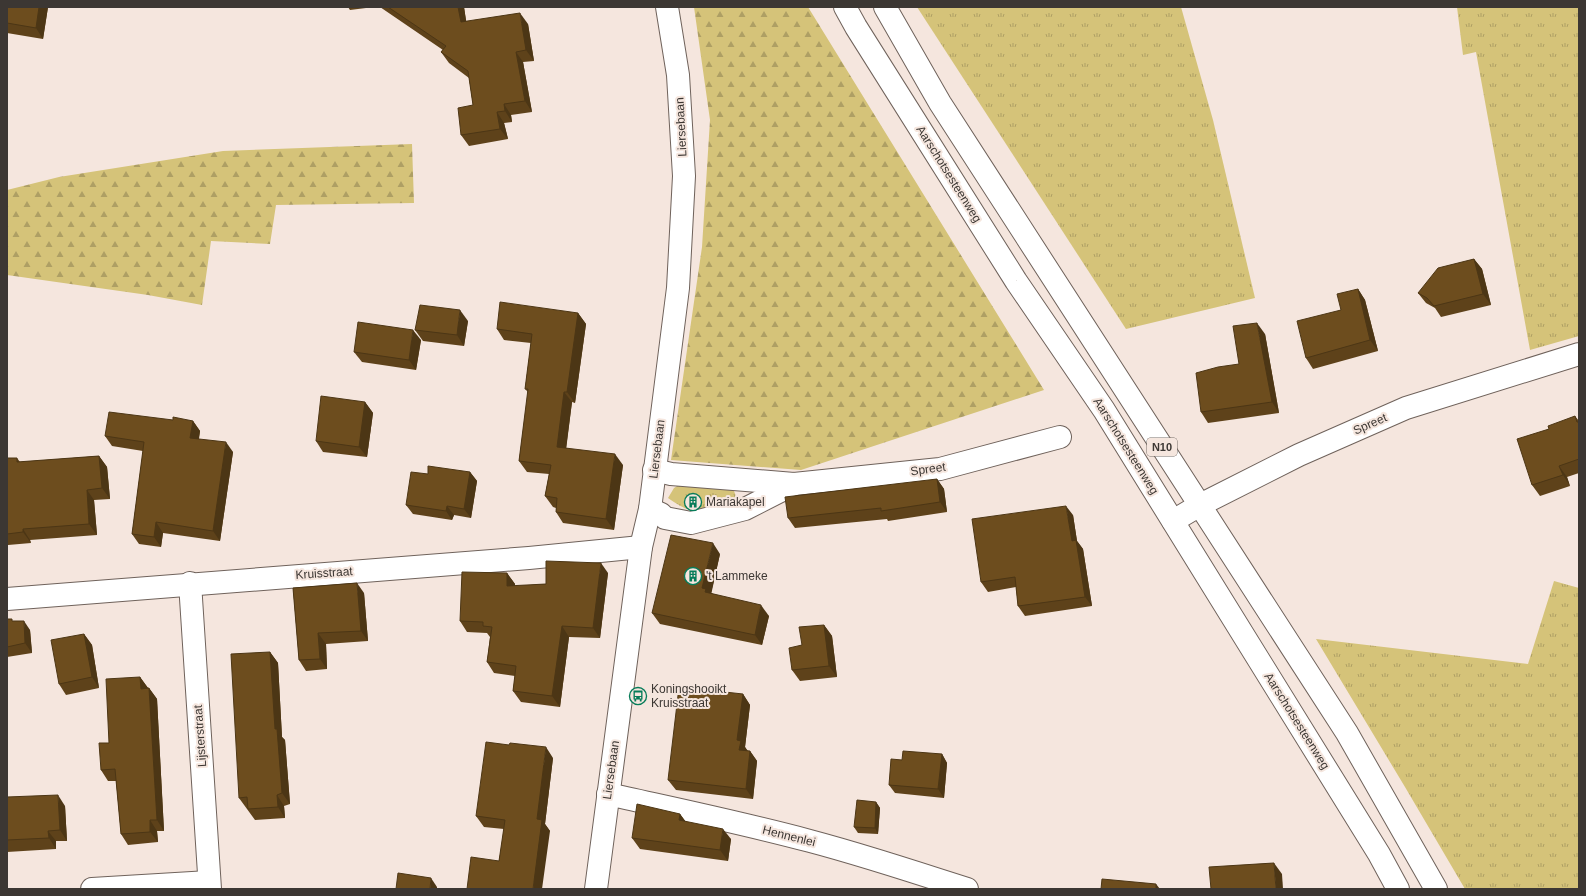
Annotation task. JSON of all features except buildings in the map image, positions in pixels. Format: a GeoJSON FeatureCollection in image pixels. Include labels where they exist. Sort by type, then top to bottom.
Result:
{"type":"FeatureCollection","features":[{"type":"Feature","properties":{"kind":"street","name":"Liersebaan"},"geometry":{"type":"LineString","coordinates":[[596,889],[641,547],[650,509],[678,288],[684,176],[678,75],[667,7]]}},
{"type":"Feature","properties":{"kind":"street","name":"Aarschotsesteenweg"},"geometry":{"type":"LineString","coordinates":[[846,7],[856,26],[1016,281],[1104,410],[1379,854],[1398,889]]}},
{"type":"Feature","properties":{"kind":"street","name":"N10"},"geometry":{"type":"LineString","coordinates":[[885,7],[940,102],[1348,733],[1436,889]]}},
{"type":"Feature","properties":{"kind":"street","name":"Spreet"},"geometry":{"type":"LineString","coordinates":[[1173,521],[1200,505],[1299,455],[1406,408],[1579,354]]}},
{"type":"Feature","properties":{"kind":"street","name":"Spreet"},"geometry":{"type":"LineString","coordinates":[[654,470],[671,474],[794,484],[940,469],[1060,437]]}},
{"type":"Feature","properties":{"kind":"street","name":"Spreet"},"geometry":{"type":"LineString","coordinates":[[650,509],[666,518],[691,523],[744,509],[794,484]]}},
{"type":"Feature","properties":{"kind":"street","name":"Kruisstraat"},"geometry":{"type":"LineString","coordinates":[[7,599],[190,583],[529,558],[641,547]]}},
{"type":"Feature","properties":{"kind":"street","name":"Lijsterstraat"},"geometry":{"type":"LineString","coordinates":[[190,583],[210,886]]}},
{"type":"Feature","properties":{"kind":"street","name":"Hennenlei"},"geometry":{"type":"LineString","coordinates":[[608,794],[811,841],[967,889]]}},
{"type":"Feature","properties":{"kind":"street"},"geometry":{"type":"LineString","coordinates":[[92,889],[210,886]]}},
{"type":"Feature","properties":{"kind":"green space"},"geometry":{"type":"Polygon","coordinates":[[[694,7],[808,7],[1044,390],[801,470],[671,460],[702,247],[710,120],[694,7]]]}},
{"type":"Feature","properties":{"kind":"green space"},"geometry":{"type":"Polygon","coordinates":[[[917,7],[1181,7],[1213,120],[1255,298],[1126,329],[917,7]]]}},
{"type":"Feature","properties":{"kind":"green space"},"geometry":{"type":"Polygon","coordinates":[[[1457,7],[1579,7],[1579,336],[1530,350],[1476,52],[1463,55],[1457,7]]]}},
{"type":"Feature","properties":{"kind":"green space"},"geometry":{"type":"Polygon","coordinates":[[[412,144],[414,203],[276,205],[270,244],[211,241],[202,305],[148,295],[7,275],[7,190],[59,177],[223,151],[412,144]]]}},
{"type":"Feature","properties":{"kind":"green space"},"geometry":{"type":"Polygon","coordinates":[[[685,481],[726,487],[734,491],[737,499],[734,504],[707,511],[693,511],[668,498],[674,488],[685,481]]]}},
{"type":"Feature","properties":{"kind":"green space"},"geometry":{"type":"Polygon","coordinates":[[[1554,581],[1579,588],[1579,889],[1465,889],[1316,639],[1528,664],[1554,581]]]}},
{"type":"Feature","properties":{"kind":"place","name":"Mariakapel"},"geometry":{"type":"Point","coordinates":[693,502]}},
{"type":"Feature","properties":{"kind":"place","name":"'t Lammeke"},"geometry":{"type":"Point","coordinates":[693,576]}},
{"type":"Feature","properties":{"kind":"place","name":"Koningshooikt Kruisstraat"},"geometry":{"type":"Point","coordinates":[638,696]}}]}
